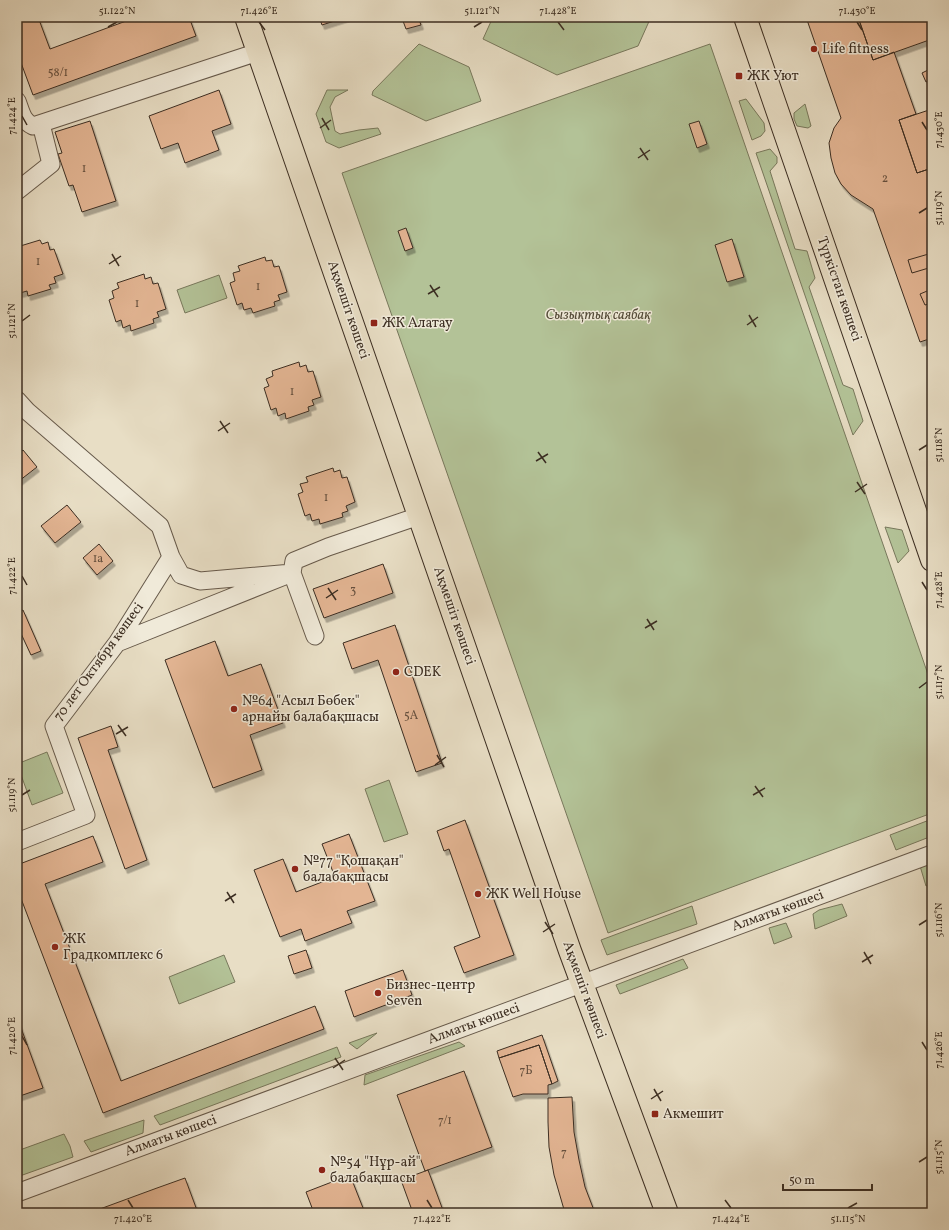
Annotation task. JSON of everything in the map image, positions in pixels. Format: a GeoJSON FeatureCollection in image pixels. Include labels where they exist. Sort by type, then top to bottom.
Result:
{"type":"FeatureCollection","features":[{"type":"Feature","properties":{"kind":"main road","name":"Ақмешіт көшесі"},"geometry":{"type":"LineString","coordinates":[[246,17],[582,984],[667,1213]]}},
{"type":"Feature","properties":{"kind":"main road","name":"Түркістан көшесі"},"geometry":{"type":"LineString","coordinates":[[745,17],[932,560]]}},
{"type":"Feature","properties":{"kind":"street"},"geometry":{"type":"LineString","coordinates":[[17,101],[23,118],[27,123],[33,126],[258,52]]}},
{"type":"Feature","properties":{"kind":"street"},"geometry":{"type":"LineString","coordinates":[[17,191],[51,164],[41,124]]}},
{"type":"Feature","properties":{"kind":"street"},"geometry":{"type":"LineString","coordinates":[[17,400],[27,411],[160,526],[171,557],[181,575],[200,581],[292,573]]}},
{"type":"Feature","properties":{"kind":"street"},"geometry":{"type":"LineString","coordinates":[[315,636],[292,573],[294,561],[328,547],[419,516]]}},
{"type":"Feature","properties":{"kind":"street","name":"70 лет Октября көшесі"},"geometry":{"type":"LineString","coordinates":[[17,842],[86,815],[54,726],[117,643],[171,557]]}},
{"type":"Feature","properties":{"kind":"street"},"geometry":{"type":"LineString","coordinates":[[117,643],[292,573]]}},
{"type":"Feature","properties":{"kind":"street","name":"Алматы көшесі"},"geometry":{"type":"LineString","coordinates":[[17,1193],[932,854]]}},
{"type":"Feature","properties":{"kind":"green space"},"geometry":{"type":"Polygon","coordinates":[[[493,17],[651,17],[638,46],[557,75],[483,39],[493,17]]]}},
{"type":"Feature","properties":{"kind":"green space"},"geometry":{"type":"Polygon","coordinates":[[[419,44],[469,67],[481,101],[426,121],[372,95],[373,91],[419,44]]]}},
{"type":"Feature","properties":{"kind":"green space","name":"Сызықтық саябақ"},"geometry":{"type":"Polygon","coordinates":[[[710,44],[932,686],[932,813],[608,933],[342,173],[710,44]]]}},
{"type":"Feature","properties":{"kind":"green space"},"geometry":{"type":"Polygon","coordinates":[[[327,90],[348,90],[335,97],[330,107],[335,131],[340,134],[378,128],[381,134],[339,148],[326,142],[316,114],[327,90]]]}},
{"type":"Feature","properties":{"kind":"green space"},"geometry":{"type":"Polygon","coordinates":[[[746,99],[764,123],[765,131],[761,136],[752,140],[739,101],[746,99]]]}},
{"type":"Feature","properties":{"kind":"green space"},"geometry":{"type":"Polygon","coordinates":[[[805,104],[811,126],[808,128],[797,126],[794,119],[794,113],[805,104]]]}},
{"type":"Feature","properties":{"kind":"green space"},"geometry":{"type":"Polygon","coordinates":[[[770,149],[777,157],[777,163],[770,171],[795,249],[807,251],[815,278],[809,287],[843,385],[853,389],[863,421],[853,435],[756,153],[770,149]]]}},
{"type":"Feature","properties":{"kind":"green space"},"geometry":{"type":"Polygon","coordinates":[[[219,275],[227,298],[185,313],[177,290],[219,275]]]}},
{"type":"Feature","properties":{"kind":"green space"},"geometry":{"type":"Polygon","coordinates":[[[885,527],[902,530],[909,551],[898,563],[885,527]]]}},
{"type":"Feature","properties":{"kind":"green space"},"geometry":{"type":"Polygon","coordinates":[[[47,752],[63,793],[32,805],[17,764],[47,752]]]}},
{"type":"Feature","properties":{"kind":"green space"},"geometry":{"type":"Polygon","coordinates":[[[389,780],[408,834],[384,842],[365,789],[389,780]]]}},
{"type":"Feature","properties":{"kind":"green space"},"geometry":{"type":"Polygon","coordinates":[[[932,819],[932,836],[896,850],[890,835],[932,819]]]}},
{"type":"Feature","properties":{"kind":"green space"},"geometry":{"type":"Polygon","coordinates":[[[932,863],[932,884],[926,886],[920,866],[932,863]]]}},
{"type":"Feature","properties":{"kind":"green space"},"geometry":{"type":"Polygon","coordinates":[[[842,904],[847,916],[815,929],[813,914],[819,910],[842,904]]]}},
{"type":"Feature","properties":{"kind":"green space"},"geometry":{"type":"Polygon","coordinates":[[[692,906],[697,924],[607,955],[601,940],[692,906]]]}},
{"type":"Feature","properties":{"kind":"green space"},"geometry":{"type":"Polygon","coordinates":[[[786,923],[792,937],[774,944],[769,928],[786,923]]]}},
{"type":"Feature","properties":{"kind":"green space"},"geometry":{"type":"Polygon","coordinates":[[[224,955],[235,982],[179,1004],[169,977],[224,955]]]}},
{"type":"Feature","properties":{"kind":"green space"},"geometry":{"type":"Polygon","coordinates":[[[683,959],[688,968],[620,994],[616,985],[683,959]]]}},
{"type":"Feature","properties":{"kind":"green space"},"geometry":{"type":"Polygon","coordinates":[[[377,1033],[357,1049],[349,1043],[377,1033]]]}},
{"type":"Feature","properties":{"kind":"green space"},"geometry":{"type":"Polygon","coordinates":[[[459,1042],[465,1046],[364,1085],[365,1075],[459,1042]]]}},
{"type":"Feature","properties":{"kind":"green space"},"geometry":{"type":"Polygon","coordinates":[[[337,1047],[341,1057],[160,1125],[154,1116],[337,1047]]]}},
{"type":"Feature","properties":{"kind":"green space"},"geometry":{"type":"Polygon","coordinates":[[[144,1120],[143,1133],[91,1152],[84,1141],[144,1120]]]}},
{"type":"Feature","properties":{"kind":"green space"},"geometry":{"type":"Polygon","coordinates":[[[64,1134],[70,1146],[73,1157],[17,1177],[17,1151],[64,1134]]]}},
{"type":"Feature","properties":{"kind":"building"},"geometry":{"type":"Polygon","coordinates":[[[17,17],[38,17],[50,49],[137,17],[189,17],[196,36],[33,95],[17,52],[17,17]]]}},
{"type":"Feature","properties":{"kind":"building"},"geometry":{"type":"Polygon","coordinates":[[[319,17],[347,17],[322,25],[319,17]]]}},
{"type":"Feature","properties":{"kind":"building"},"geometry":{"type":"Polygon","coordinates":[[[418,17],[421,25],[406,29],[403,21],[418,17]]]}},
{"type":"Feature","properties":{"kind":"building"},"geometry":{"type":"Polygon","coordinates":[[[806,17],[858,17],[873,60],[894,52],[916,114],[899,120],[917,173],[932,168],[932,338],[920,342],[873,209],[851,195],[841,184],[835,173],[829,143],[834,128],[841,118],[806,17]]]}},
{"type":"Feature","properties":{"kind":"building"},"geometry":{"type":"Polygon","coordinates":[[[858,17],[932,17],[932,39],[873,60],[858,17]]]}},
{"type":"Feature","properties":{"kind":"building"},"geometry":{"type":"Polygon","coordinates":[[[932,68],[932,79],[926,82],[922,73],[932,68]]]}},
{"type":"Feature","properties":{"kind":"building"},"geometry":{"type":"Polygon","coordinates":[[[219,90],[231,124],[212,131],[219,150],[185,163],[178,143],[161,149],[149,116],[219,90]]]}},
{"type":"Feature","properties":{"kind":"building"},"geometry":{"type":"Polygon","coordinates":[[[932,109],[932,168],[917,173],[899,120],[932,109]]]}},
{"type":"Feature","properties":{"kind":"building"},"geometry":{"type":"Polygon","coordinates":[[[90,121],[116,201],[82,212],[73,185],[69,186],[58,154],[62,153],[55,132],[90,121]]]}},
{"type":"Feature","properties":{"kind":"building"},"geometry":{"type":"Polygon","coordinates":[[[699,121],[707,144],[697,148],[689,124],[699,121]]]}},
{"type":"Feature","properties":{"kind":"building"},"geometry":{"type":"Polygon","coordinates":[[[406,228],[413,248],[405,251],[398,231],[406,228]]]}},
{"type":"Feature","properties":{"kind":"building"},"geometry":{"type":"Polygon","coordinates":[[[732,239],[744,277],[727,282],[715,245],[732,239]]]}},
{"type":"Feature","properties":{"kind":"building"},"geometry":{"type":"Polygon","coordinates":[[[40,240],[42,244],[48,242],[50,250],[54,249],[63,274],[54,277],[56,283],[49,285],[51,289],[28,296],[27,291],[20,293],[17,286],[17,247],[40,240]]]}},
{"type":"Feature","properties":{"kind":"building"},"geometry":{"type":"Polygon","coordinates":[[[932,253],[932,267],[912,273],[908,260],[932,253]]]}},
{"type":"Feature","properties":{"kind":"building"},"geometry":{"type":"Polygon","coordinates":[[[265,257],[266,261],[272,260],[274,267],[279,266],[287,292],[278,295],[280,300],[274,302],[275,306],[253,313],[251,308],[244,310],[242,303],[237,305],[230,283],[235,281],[233,273],[240,271],[238,266],[265,257]]]}},
{"type":"Feature","properties":{"kind":"building"},"geometry":{"type":"Polygon","coordinates":[[[144,274],[145,279],[151,277],[153,284],[158,283],[166,309],[157,312],[159,317],[153,319],[154,323],[131,331],[130,325],[123,328],[121,320],[116,322],[109,300],[114,298],[112,291],[119,288],[117,283],[144,274]]]}},
{"type":"Feature","properties":{"kind":"building"},"geometry":{"type":"Polygon","coordinates":[[[932,289],[932,303],[925,305],[920,294],[932,289]]]}},
{"type":"Feature","properties":{"kind":"building"},"geometry":{"type":"Polygon","coordinates":[[[299,362],[300,367],[306,365],[308,372],[313,371],[321,397],[312,400],[314,405],[308,407],[309,411],[286,419],[285,413],[278,416],[276,408],[271,410],[264,388],[269,386],[266,379],[273,376],[272,371],[299,362]]]}},
{"type":"Feature","properties":{"kind":"building"},"geometry":{"type":"Polygon","coordinates":[[[23,450],[37,467],[19,481],[17,478],[17,455],[23,450]]]}},
{"type":"Feature","properties":{"kind":"building"},"geometry":{"type":"Polygon","coordinates":[[[333,468],[334,472],[340,470],[342,478],[347,477],[355,502],[346,506],[348,511],[342,513],[343,517],[320,524],[319,519],[312,521],[310,514],[305,516],[298,494],[303,492],[300,484],[308,482],[306,477],[333,468]]]}},
{"type":"Feature","properties":{"kind":"building"},"geometry":{"type":"Polygon","coordinates":[[[67,505],[81,522],[55,543],[41,526],[67,505]]]}},
{"type":"Feature","properties":{"kind":"building"},"geometry":{"type":"Polygon","coordinates":[[[99,544],[113,561],[97,575],[83,558],[99,544]]]}},
{"type":"Feature","properties":{"kind":"building"},"geometry":{"type":"Polygon","coordinates":[[[383,564],[393,593],[324,618],[313,589],[383,564]]]}},
{"type":"Feature","properties":{"kind":"building"},"geometry":{"type":"Polygon","coordinates":[[[23,610],[41,651],[31,655],[17,625],[17,613],[23,610]]]}},
{"type":"Feature","properties":{"kind":"building"},"geometry":{"type":"Polygon","coordinates":[[[395,625],[442,763],[416,772],[378,660],[352,669],[343,643],[395,625]]]}},
{"type":"Feature","properties":{"kind":"building"},"geometry":{"type":"Polygon","coordinates":[[[215,641],[228,676],[261,664],[283,723],[250,735],[262,770],[213,788],[165,660],[215,641]]]}},
{"type":"Feature","properties":{"kind":"building"},"geometry":{"type":"Polygon","coordinates":[[[111,726],[118,747],[108,750],[147,860],[125,869],[78,738],[111,726]]]}},
{"type":"Feature","properties":{"kind":"building","name":"ЖК Well House"},"geometry":{"type":"Polygon","coordinates":[[[465,820],[514,955],[464,973],[454,947],[480,937],[449,849],[444,851],[437,831],[465,820]]]}},
{"type":"Feature","properties":{"kind":"building"},"geometry":{"type":"Polygon","coordinates":[[[349,834],[375,901],[347,911],[352,923],[305,941],[301,929],[280,937],[254,870],[283,859],[296,892],[335,877],[322,844],[349,834]]]}},
{"type":"Feature","properties":{"kind":"building","name":"ЖК Градкомплекс 6"},"geometry":{"type":"Polygon","coordinates":[[[93,836],[103,862],[45,884],[121,1081],[315,1006],[324,1029],[103,1113],[17,888],[17,865],[93,836]]]}},
{"type":"Feature","properties":{"kind":"building"},"geometry":{"type":"Polygon","coordinates":[[[306,950],[312,968],[294,974],[288,956],[306,950]]]}},
{"type":"Feature","properties":{"kind":"building","name":"Бизнес-центр Seven"},"geometry":{"type":"Polygon","coordinates":[[[403,970],[412,995],[354,1017],[345,991],[403,970]]]}},
{"type":"Feature","properties":{"kind":"building"},"geometry":{"type":"Polygon","coordinates":[[[17,1017],[43,1088],[17,1097],[17,1017]]]}},
{"type":"Feature","properties":{"kind":"building"},"geometry":{"type":"Polygon","coordinates":[[[542,1035],[558,1081],[552,1084],[539,1045],[499,1058],[497,1051],[542,1035]]]}},
{"type":"Feature","properties":{"kind":"building"},"geometry":{"type":"Polygon","coordinates":[[[539,1045],[552,1084],[548,1085],[548,1094],[523,1094],[513,1097],[499,1058],[539,1045]]]}},
{"type":"Feature","properties":{"kind":"building"},"geometry":{"type":"Polygon","coordinates":[[[464,1071],[492,1147],[425,1171],[397,1095],[464,1071]]]}},
{"type":"Feature","properties":{"kind":"building"},"geometry":{"type":"Polygon","coordinates":[[[572,1097],[574,1132],[579,1160],[585,1187],[595,1213],[565,1213],[554,1175],[549,1147],[548,1098],[572,1097]]]}},
{"type":"Feature","properties":{"kind":"building"},"geometry":{"type":"Polygon","coordinates":[[[428,1170],[444,1213],[413,1213],[401,1180],[428,1170]]]}},
{"type":"Feature","properties":{"kind":"building"},"geometry":{"type":"Polygon","coordinates":[[[350,1175],[365,1213],[314,1213],[306,1192],[350,1175]]]}},
{"type":"Feature","properties":{"kind":"building"},"geometry":{"type":"Polygon","coordinates":[[[185,1178],[198,1213],[89,1213],[157,1188],[185,1178]]]}},
{"type":"Feature","properties":{"kind":"place","name":"Life fitness"},"geometry":{"type":"Point","coordinates":[814,49]}},
{"type":"Feature","properties":{"kind":"place","name":"ЖК Уют"},"geometry":{"type":"Point","coordinates":[739,76]}},
{"type":"Feature","properties":{"kind":"place","name":"ЖК Алатау"},"geometry":{"type":"Point","coordinates":[374,323]}},
{"type":"Feature","properties":{"kind":"place","name":"CDEK"},"geometry":{"type":"Point","coordinates":[396,672]}},
{"type":"Feature","properties":{"kind":"place","name":"№64 \"Асыл Бөбек\" арнайы балабақшасы"},"geometry":{"type":"Point","coordinates":[234,709]}},
{"type":"Feature","properties":{"kind":"place","name":"№77 \"Қошақан\" балабақшасы"},"geometry":{"type":"Point","coordinates":[295,869]}},
{"type":"Feature","properties":{"kind":"place","name":"ЖК Well House"},"geometry":{"type":"Point","coordinates":[478,894]}},
{"type":"Feature","properties":{"kind":"place","name":"ЖК Градкомплекс 6"},"geometry":{"type":"Point","coordinates":[55,947]}},
{"type":"Feature","properties":{"kind":"place","name":"Бизнес-центр Seven"},"geometry":{"type":"Point","coordinates":[378,993]}},
{"type":"Feature","properties":{"kind":"place","name":"Акмешит"},"geometry":{"type":"Point","coordinates":[655,1114]}},
{"type":"Feature","properties":{"kind":"place","name":"№54 \"Нұр-ай\" балабақшасы"},"geometry":{"type":"Point","coordinates":[322,1170]}}]}
